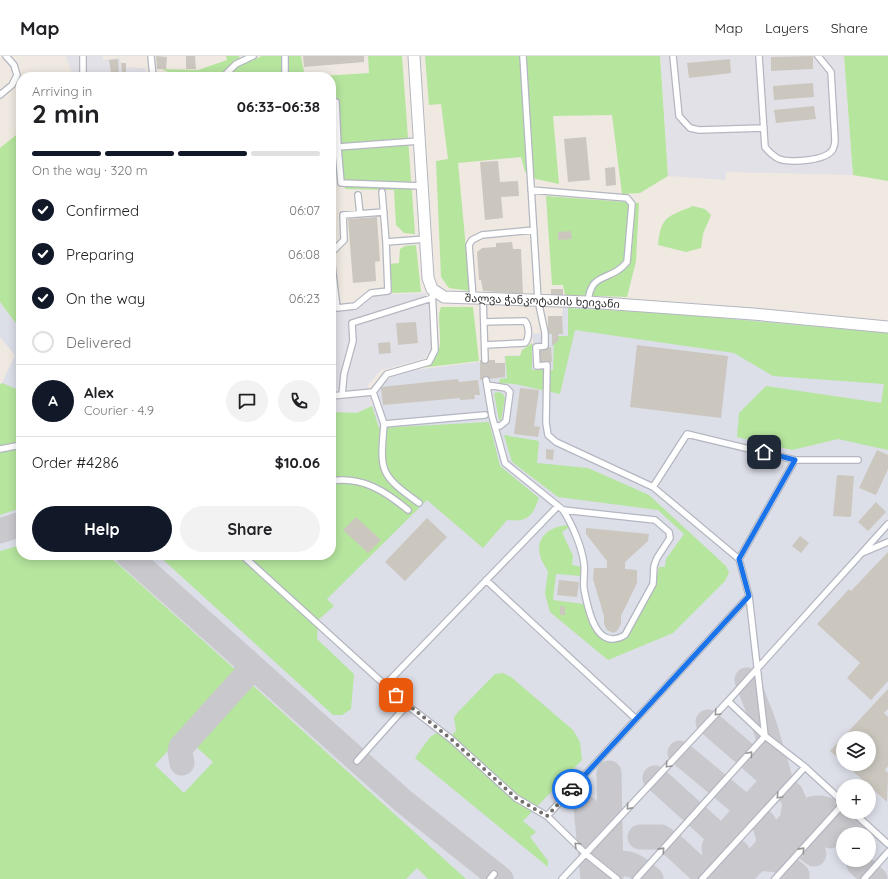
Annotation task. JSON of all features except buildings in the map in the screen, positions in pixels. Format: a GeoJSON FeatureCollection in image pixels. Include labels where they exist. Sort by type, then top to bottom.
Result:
{"type":"FeatureCollection","features":[{"type":"Feature","properties":{"kind":"street"},"geometry":{"type":"LineString","coordinates":[[414,56],[428,278],[432,293]]}},
{"type":"Feature","properties":{"kind":"street","name":"შალვა ჭანკოტაძის ხეივანი"},"geometry":{"type":"LineString","coordinates":[[432,293],[444,297],[588,302],[888,327]]}},
{"type":"Feature","properties":{"kind":"lane"},"geometry":{"type":"LineString","coordinates":[[6,56],[14,65],[16,72]]}},
{"type":"Feature","properties":{"kind":"lane"},"geometry":{"type":"LineString","coordinates":[[82,56],[83,72]]}},
{"type":"Feature","properties":{"kind":"lane"},"geometry":{"type":"LineString","coordinates":[[151,56],[153,72]]}},
{"type":"Feature","properties":{"kind":"lane"},"geometry":{"type":"LineString","coordinates":[[228,72],[244,58],[253,56]]}},
{"type":"Feature","properties":{"kind":"lane"},"geometry":{"type":"LineString","coordinates":[[285,56],[285,72]]}},
{"type":"Feature","properties":{"kind":"lane"},"geometry":{"type":"LineString","coordinates":[[523,56],[538,300],[545,346],[536,347],[537,366],[547,365],[546,423],[548,435],[556,442],[653,487],[739,559],[749,596],[765,736],[636,879]]}},
{"type":"Feature","properties":{"kind":"lane"},"geometry":{"type":"LineString","coordinates":[[673,56],[679,116],[690,128],[699,130],[764,128]]}},
{"type":"Feature","properties":{"kind":"lane"},"geometry":{"type":"LineString","coordinates":[[759,56],[765,147],[770,154],[780,159],[810,160],[825,156],[833,150],[835,140],[832,72],[818,56]]}},
{"type":"Feature","properties":{"kind":"lane"},"geometry":{"type":"LineString","coordinates":[[0,95],[12,85],[16,77]]}},
{"type":"Feature","properties":{"kind":"lane"},"geometry":{"type":"LineString","coordinates":[[336,102],[341,183],[422,186]]}},
{"type":"Feature","properties":{"kind":"lane"},"geometry":{"type":"LineString","coordinates":[[338,147],[419,141]]}},
{"type":"Feature","properties":{"kind":"lane"},"geometry":{"type":"LineString","coordinates":[[531,190],[627,198],[632,204],[627,262],[622,268],[593,283],[588,302]]}},
{"type":"Feature","properties":{"kind":"lane"},"geometry":{"type":"LineString","coordinates":[[336,308],[355,306],[371,293],[388,291],[382,192]]}},
{"type":"Feature","properties":{"kind":"lane"},"geometry":{"type":"LineString","coordinates":[[358,195],[360,214]]}},
{"type":"Feature","properties":{"kind":"lane"},"geometry":{"type":"LineString","coordinates":[[336,247],[344,240],[343,215],[384,212]]}},
{"type":"Feature","properties":{"kind":"lane"},"geometry":{"type":"LineString","coordinates":[[485,360],[484,322],[478,298],[469,245],[472,240],[482,234],[534,230]]}},
{"type":"Feature","properties":{"kind":"lane"},"geometry":{"type":"LineString","coordinates":[[386,242],[426,239]]}},
{"type":"Feature","properties":{"kind":"lane"},"geometry":{"type":"LineString","coordinates":[[336,396],[342,395],[373,392],[387,374],[429,362],[435,350],[432,293],[352,323],[353,341],[344,374],[342,395]]}},
{"type":"Feature","properties":{"kind":"lane"},"geometry":{"type":"LineString","coordinates":[[484,322],[525,321],[528,326],[528,339],[525,343],[485,345]]}},
{"type":"Feature","properties":{"kind":"lane"},"geometry":{"type":"LineString","coordinates":[[495,426],[500,426],[506,421],[510,392],[506,388],[486,383],[495,426],[505,463],[561,508],[571,524],[584,564],[584,587],[596,630],[603,637],[613,640],[622,637],[626,635],[653,584],[654,566],[657,558],[670,538],[669,532],[655,520],[561,508]]}},
{"type":"Feature","properties":{"kind":"lane"},"geometry":{"type":"LineString","coordinates":[[373,392],[384,424],[381,456],[383,470],[395,486],[419,503]]}},
{"type":"Feature","properties":{"kind":"lane"},"geometry":{"type":"LineString","coordinates":[[384,424],[485,414]]}},
{"type":"Feature","properties":{"kind":"lane"},"geometry":{"type":"LineString","coordinates":[[653,487],[687,434],[795,460],[858,460]]}},
{"type":"Feature","properties":{"kind":"lane"},"geometry":{"type":"LineString","coordinates":[[0,449],[16,446]]}},
{"type":"Feature","properties":{"kind":"lane"},"geometry":{"type":"LineString","coordinates":[[739,559],[795,460]]}},
{"type":"Feature","properties":{"kind":"lane"},"geometry":{"type":"LineString","coordinates":[[336,480],[345,479],[357,481],[387,493],[408,510]]}},
{"type":"Feature","properties":{"kind":"lane"},"geometry":{"type":"LineString","coordinates":[[385,685],[486,580],[561,508]]}},
{"type":"Feature","properties":{"kind":"lane"},"geometry":{"type":"LineString","coordinates":[[562,879],[728,701],[888,524]]}},
{"type":"Feature","properties":{"kind":"lane"},"geometry":{"type":"LineString","coordinates":[[862,553],[888,542]]}},
{"type":"Feature","properties":{"kind":"lane"},"geometry":{"type":"LineString","coordinates":[[248,560],[407,705],[451,739],[516,798],[547,816],[586,854],[617,879]]}},
{"type":"Feature","properties":{"kind":"lane"},"geometry":{"type":"LineString","coordinates":[[486,580],[636,718]]}},
{"type":"Feature","properties":{"kind":"lane"},"geometry":{"type":"LineString","coordinates":[[547,816],[749,596]]}},
{"type":"Feature","properties":{"kind":"lane"},"geometry":{"type":"LineString","coordinates":[[728,701],[765,736],[805,767],[836,796]]}},
{"type":"Feature","properties":{"kind":"lane"},"geometry":{"type":"LineString","coordinates":[[357,761],[407,705]]}},
{"type":"Feature","properties":{"kind":"lane"},"geometry":{"type":"LineString","coordinates":[[702,879],[805,767]]}},
{"type":"Feature","properties":{"kind":"lane"},"geometry":{"type":"LineString","coordinates":[[775,879],[836,811]]}},
{"type":"Feature","properties":{"kind":"lane"},"geometry":{"type":"LineString","coordinates":[[861,819],[888,844]]}},
{"type":"Feature","properties":{"kind":"lane"},"geometry":{"type":"LineString","coordinates":[[864,879],[888,852]]}},
{"type":"Feature","properties":{"kind":"lane"},"geometry":{"type":"LineString","coordinates":[[490,879],[494,874]]}},
{"type":"Feature","properties":{"kind":"shaded area"},"geometry":{"type":"Polygon","coordinates":[[[66,56],[103,56],[103,60],[120,58],[121,67],[145,68],[146,72],[71,72],[66,56]]]}},
{"type":"Feature","properties":{"kind":"shaded area"},"geometry":{"type":"Polygon","coordinates":[[[660,56],[844,56],[853,175],[726,172],[726,180],[668,176],[660,56]]]}},
{"type":"Feature","properties":{"kind":"shaded area"},"geometry":{"type":"Polygon","coordinates":[[[426,293],[430,307],[432,349],[423,359],[381,370],[368,385],[372,406],[357,413],[336,412],[336,310],[355,308],[373,295],[426,293]]]}},
{"type":"Feature","properties":{"kind":"shaded area"},"geometry":{"type":"Polygon","coordinates":[[[0,302],[16,323],[16,560],[336,560],[336,412],[357,413],[372,406],[377,389],[394,375],[407,371],[495,360],[495,363],[505,363],[504,356],[533,355],[533,334],[548,333],[548,316],[562,316],[563,308],[568,307],[569,304],[888,331],[888,879],[0,879],[0,384],[2,383],[15,355],[0,337],[0,302]]]}},
{"type":"Feature","properties":{"kind":"green space"},"geometry":{"type":"Polygon","coordinates":[[[226,56],[239,56],[240,59],[225,72],[168,72],[162,69],[198,70],[227,60],[226,56]]]}},
{"type":"Feature","properties":{"kind":"green space"},"geometry":{"type":"Polygon","coordinates":[[[262,56],[284,56],[284,72],[232,72],[238,66],[262,56]]]}},
{"type":"Feature","properties":{"kind":"green space"},"geometry":{"type":"Polygon","coordinates":[[[287,56],[301,56],[304,72],[289,72],[287,56]]]}},
{"type":"Feature","properties":{"kind":"green space"},"geometry":{"type":"Polygon","coordinates":[[[368,56],[402,56],[415,234],[404,233],[396,225],[394,190],[345,189],[336,94],[336,75],[369,73],[368,56]]]}},
{"type":"Feature","properties":{"kind":"green space"},"geometry":{"type":"Polygon","coordinates":[[[425,56],[660,56],[668,176],[640,193],[622,194],[612,115],[553,116],[559,184],[536,179],[525,172],[521,157],[458,163],[470,291],[449,288],[441,277],[436,161],[448,159],[441,104],[429,105],[425,56]]]}},
{"type":"Feature","properties":{"kind":"green space"},"geometry":{"type":"Polygon","coordinates":[[[844,56],[888,56],[888,181],[853,175],[844,56]]]}},
{"type":"Feature","properties":{"kind":"green space"},"geometry":{"type":"Polygon","coordinates":[[[16,135],[16,323],[0,302],[0,148],[16,135]]]}},
{"type":"Feature","properties":{"kind":"green space"},"geometry":{"type":"Polygon","coordinates":[[[546,196],[639,203],[636,261],[627,297],[565,295],[563,285],[552,285],[546,196]]]}},
{"type":"Feature","properties":{"kind":"green space"},"geometry":{"type":"Polygon","coordinates":[[[693,206],[705,209],[711,215],[703,234],[701,248],[686,252],[658,245],[661,228],[667,218],[693,206]]]}},
{"type":"Feature","properties":{"kind":"green space"},"geometry":{"type":"Polygon","coordinates":[[[416,245],[421,292],[392,293],[390,264],[399,263],[400,249],[405,246],[416,245]]]}},
{"type":"Feature","properties":{"kind":"green space"},"geometry":{"type":"Polygon","coordinates":[[[441,307],[473,307],[479,361],[411,369],[395,373],[380,385],[386,377],[391,374],[425,365],[435,358],[440,346],[439,312],[441,307]]]}},
{"type":"Feature","properties":{"kind":"green space"},"geometry":{"type":"Polygon","coordinates":[[[568,308],[665,313],[888,333],[888,450],[838,439],[792,450],[737,437],[739,413],[766,386],[881,403],[884,384],[773,376],[734,353],[575,330],[560,394],[515,384],[499,383],[500,379],[507,378],[505,356],[520,356],[522,350],[532,343],[532,370],[553,370],[554,336],[568,336],[568,308]]]}},
{"type":"Feature","properties":{"kind":"green space"},"geometry":{"type":"Polygon","coordinates":[[[2,383],[16,389],[16,510],[0,515],[0,384],[2,383]]]}},
{"type":"Feature","properties":{"kind":"green space"},"geometry":{"type":"Polygon","coordinates":[[[499,392],[503,394],[505,398],[501,420],[499,420],[494,393],[499,392]]]}},
{"type":"Feature","properties":{"kind":"green space"},"geometry":{"type":"Polygon","coordinates":[[[372,406],[379,428],[489,422],[500,466],[539,498],[534,510],[528,517],[520,520],[507,520],[483,548],[427,500],[327,599],[334,606],[318,620],[317,639],[354,674],[351,709],[342,715],[333,715],[163,560],[336,560],[336,412],[357,413],[372,406]]]}},
{"type":"Feature","properties":{"kind":"green space"},"geometry":{"type":"Polygon","coordinates":[[[504,435],[539,441],[537,463],[588,468],[649,495],[726,566],[729,573],[725,581],[673,633],[608,660],[550,612],[545,594],[548,571],[540,555],[539,547],[544,535],[550,530],[568,525],[568,528],[562,532],[573,556],[572,565],[582,567],[581,576],[556,574],[553,600],[583,604],[586,608],[593,630],[600,638],[614,641],[625,635],[654,588],[659,567],[665,567],[666,559],[684,534],[658,510],[558,497],[512,462],[504,435]]]}},
{"type":"Feature","properties":{"kind":"green space"},"geometry":{"type":"Polygon","coordinates":[[[16,546],[16,560],[114,560],[239,673],[155,765],[184,793],[213,762],[193,744],[249,682],[466,879],[428,879],[417,868],[406,879],[0,879],[0,551],[16,546]]]}},
{"type":"Feature","properties":{"kind":"green space"},"geometry":{"type":"Polygon","coordinates":[[[503,673],[511,677],[573,730],[580,742],[582,760],[523,821],[536,832],[530,837],[548,861],[548,867],[415,758],[430,737],[438,732],[449,737],[456,731],[454,717],[458,712],[495,674],[503,673]]]}},
{"type":"Feature","properties":{"kind":"taxiway"},"geometry":{"type":"LineString","coordinates":[[0,531],[16,526]]}},
{"type":"Feature","properties":{"kind":"taxiway"},"geometry":{"type":"LineString","coordinates":[[134,560],[403,801],[501,879]]}},
{"type":"Feature","properties":{"kind":"taxiway"},"geometry":{"type":"LineString","coordinates":[[182,763],[180,752],[181,747],[247,674],[246,660]]}},
{"type":"Feature","properties":{"kind":"taxiway"},"geometry":{"type":"LineString","coordinates":[[718,879],[714,847],[779,775],[764,724],[747,680]]}},
{"type":"Feature","properties":{"kind":"taxiway"},"geometry":{"type":"LineString","coordinates":[[708,722],[791,794],[795,803],[792,821]]}},
{"type":"Feature","properties":{"kind":"taxiway"},"geometry":{"type":"LineString","coordinates":[[680,753],[764,823],[769,839],[767,848]]}},
{"type":"Feature","properties":{"kind":"taxiway"},"geometry":{"type":"LineString","coordinates":[[609,773],[611,879]]}},
{"type":"Feature","properties":{"kind":"taxiway"},"geometry":{"type":"LineString","coordinates":[[655,778],[737,852],[741,865],[738,879]]}},
{"type":"Feature","properties":{"kind":"taxiway"},"geometry":{"type":"LineString","coordinates":[[586,808],[593,879]]}},
{"type":"Feature","properties":{"kind":"taxiway"},"geometry":{"type":"LineString","coordinates":[[738,879],[792,821],[809,810],[816,808],[831,811],[853,827]]}},
{"type":"Feature","properties":{"kind":"taxiway"},"geometry":{"type":"LineString","coordinates":[[792,821],[811,822],[830,836]]}},
{"type":"Feature","properties":{"kind":"taxiway"},"geometry":{"type":"LineString","coordinates":[[640,837],[661,837],[669,842],[709,879]]}},
{"type":"Feature","properties":{"kind":"taxiway"},"geometry":{"type":"LineString","coordinates":[[772,843],[784,840],[794,842],[804,846],[814,854]]}},
{"type":"Feature","properties":{"kind":"taxiway"},"geometry":{"type":"LineString","coordinates":[[758,858],[779,860],[797,875]]}},
{"type":"Feature","properties":{"kind":"taxiway"},"geometry":{"type":"LineString","coordinates":[[614,864],[620,863],[634,866],[651,879]]}},
{"type":"Feature","properties":{"kind":"taxiway"},"geometry":{"type":"LineString","coordinates":[[862,867],[875,879]]}},
{"type":"Feature","properties":{"kind":"way so far"},"geometry":{"type":"LineString","coordinates":[[396,695],[451,739],[516,798],[547,816],[572,789]]}},
{"type":"Feature","properties":{"kind":"route"},"geometry":{"type":"LineString","coordinates":[[572,789],[749,596],[739,559],[795,460],[764,452]]}}]}
